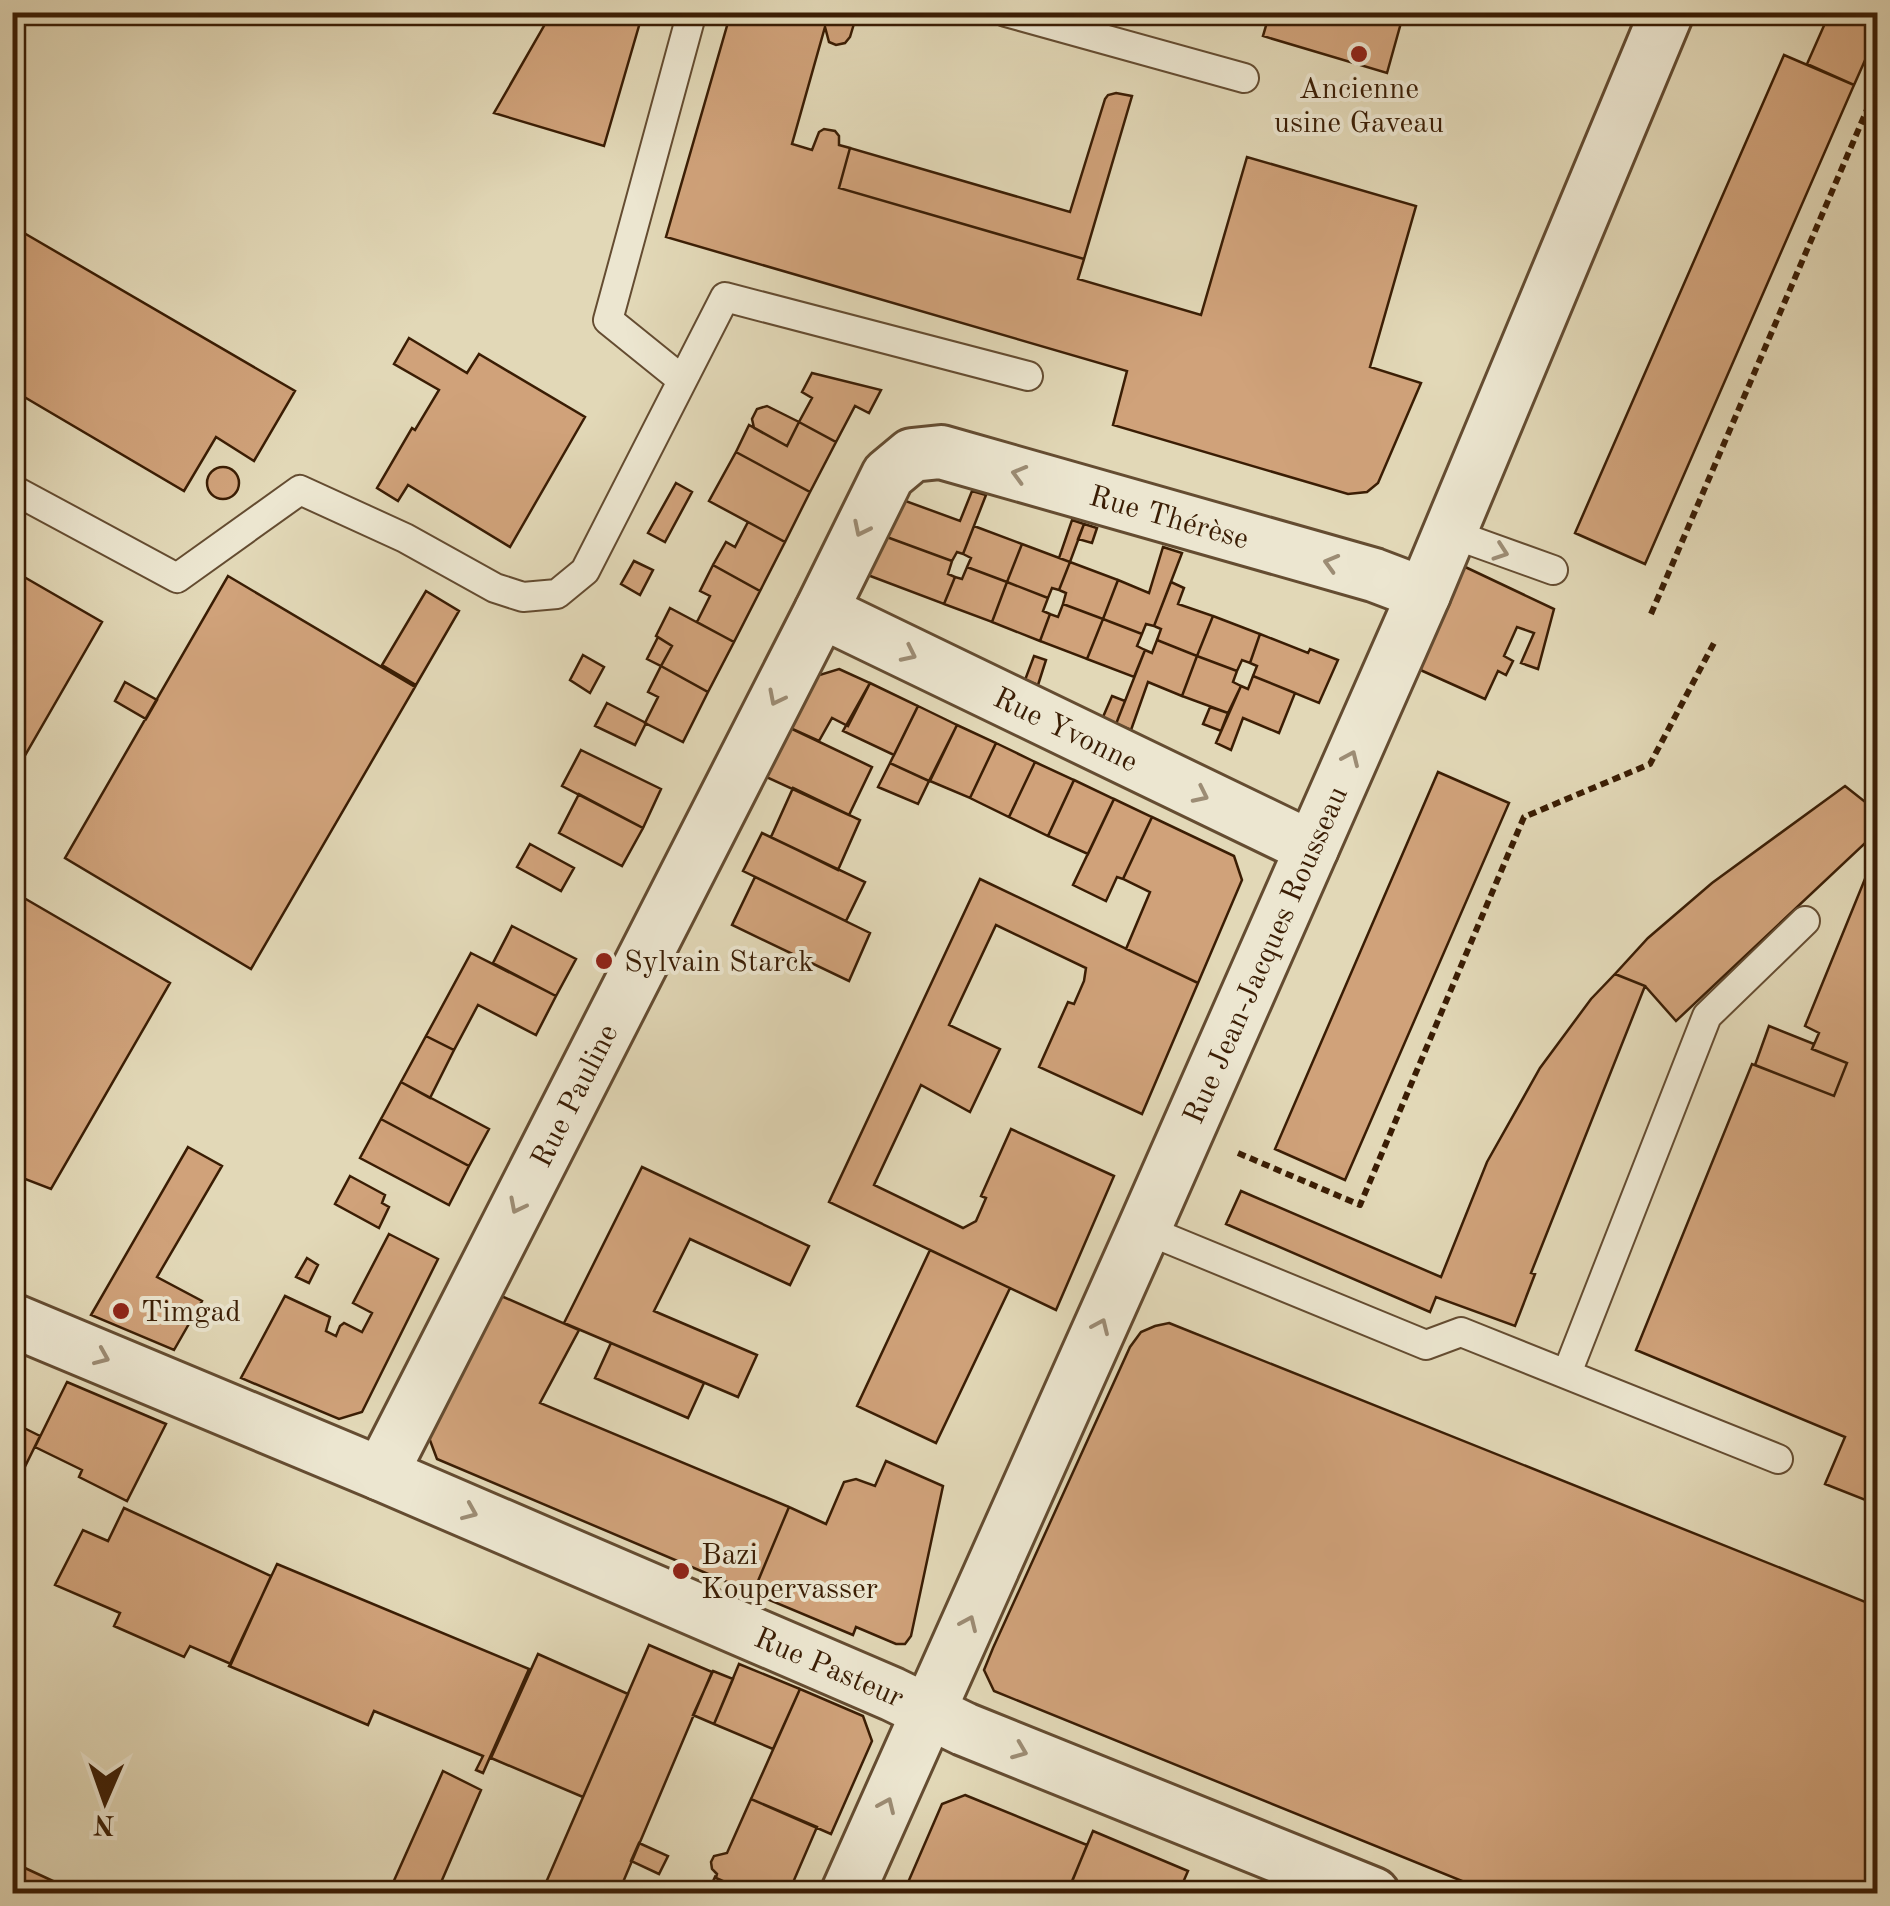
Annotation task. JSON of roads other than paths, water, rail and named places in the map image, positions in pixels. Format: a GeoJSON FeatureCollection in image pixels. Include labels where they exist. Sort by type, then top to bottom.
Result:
{"type":"FeatureCollection","features":[{"type":"Feature","properties":{"kind":"street","name":"Rue Jean-Jacques Rousseau"},"geometry":{"type":"LineString","coordinates":[[847,1894],[1424,594],[1667,12]]}},
{"type":"Feature","properties":{"kind":"street","name":"Rue Thérèse"},"geometry":{"type":"LineString","coordinates":[[912,455],[941,452],[1374,575],[1424,594]]}},
{"type":"Feature","properties":{"kind":"street","name":"Rue Pauline"},"geometry":{"type":"LineString","coordinates":[[381,1474],[888,475],[912,455]]}},
{"type":"Feature","properties":{"kind":"street","name":"Rue Yvonne"},"geometry":{"type":"LineString","coordinates":[[821,612],[1312,848]]}},
{"type":"Feature","properties":{"kind":"street","name":"Rue Pasteur"},"geometry":{"type":"LineString","coordinates":[[12,1320],[381,1474],[964,1729],[1373,1894]]}},
{"type":"Feature","properties":{"kind":"lane"},"geometry":{"type":"LineString","coordinates":[[681,379],[608,320],[692,12]]}},
{"type":"Feature","properties":{"kind":"lane"},"geometry":{"type":"LineString","coordinates":[[1006,12],[1244,78]]}},
{"type":"Feature","properties":{"kind":"lane"},"geometry":{"type":"LineString","coordinates":[[12,489],[177,578],[300,490],[405,538],[495,588],[523,597],[557,594],[585,572],[724,296],[1028,376]]}},
{"type":"Feature","properties":{"kind":"lane"},"geometry":{"type":"LineString","coordinates":[[1450,534],[1552,570]]}},
{"type":"Feature","properties":{"kind":"lane"},"geometry":{"type":"LineString","coordinates":[[1567,1373],[1707,1016],[1805,921]]}},
{"type":"Feature","properties":{"kind":"lane"},"geometry":{"type":"LineString","coordinates":[[1144,1229],[1426,1345],[1460,1332],[1778,1459]]}},
{"type":"Feature","properties":{"kind":"place","name":"Ancienne usine Gaveau"},"geometry":{"type":"Point","coordinates":[1359,54]}},
{"type":"Feature","properties":{"kind":"place","name":"Sylvain Starck"},"geometry":{"type":"Point","coordinates":[604,961]}},
{"type":"Feature","properties":{"kind":"place","name":"Timgad"},"geometry":{"type":"Point","coordinates":[121,1311]}},
{"type":"Feature","properties":{"kind":"place","name":"Bazi Koupervasser"},"geometry":{"type":"Point","coordinates":[681,1571]}}]}
